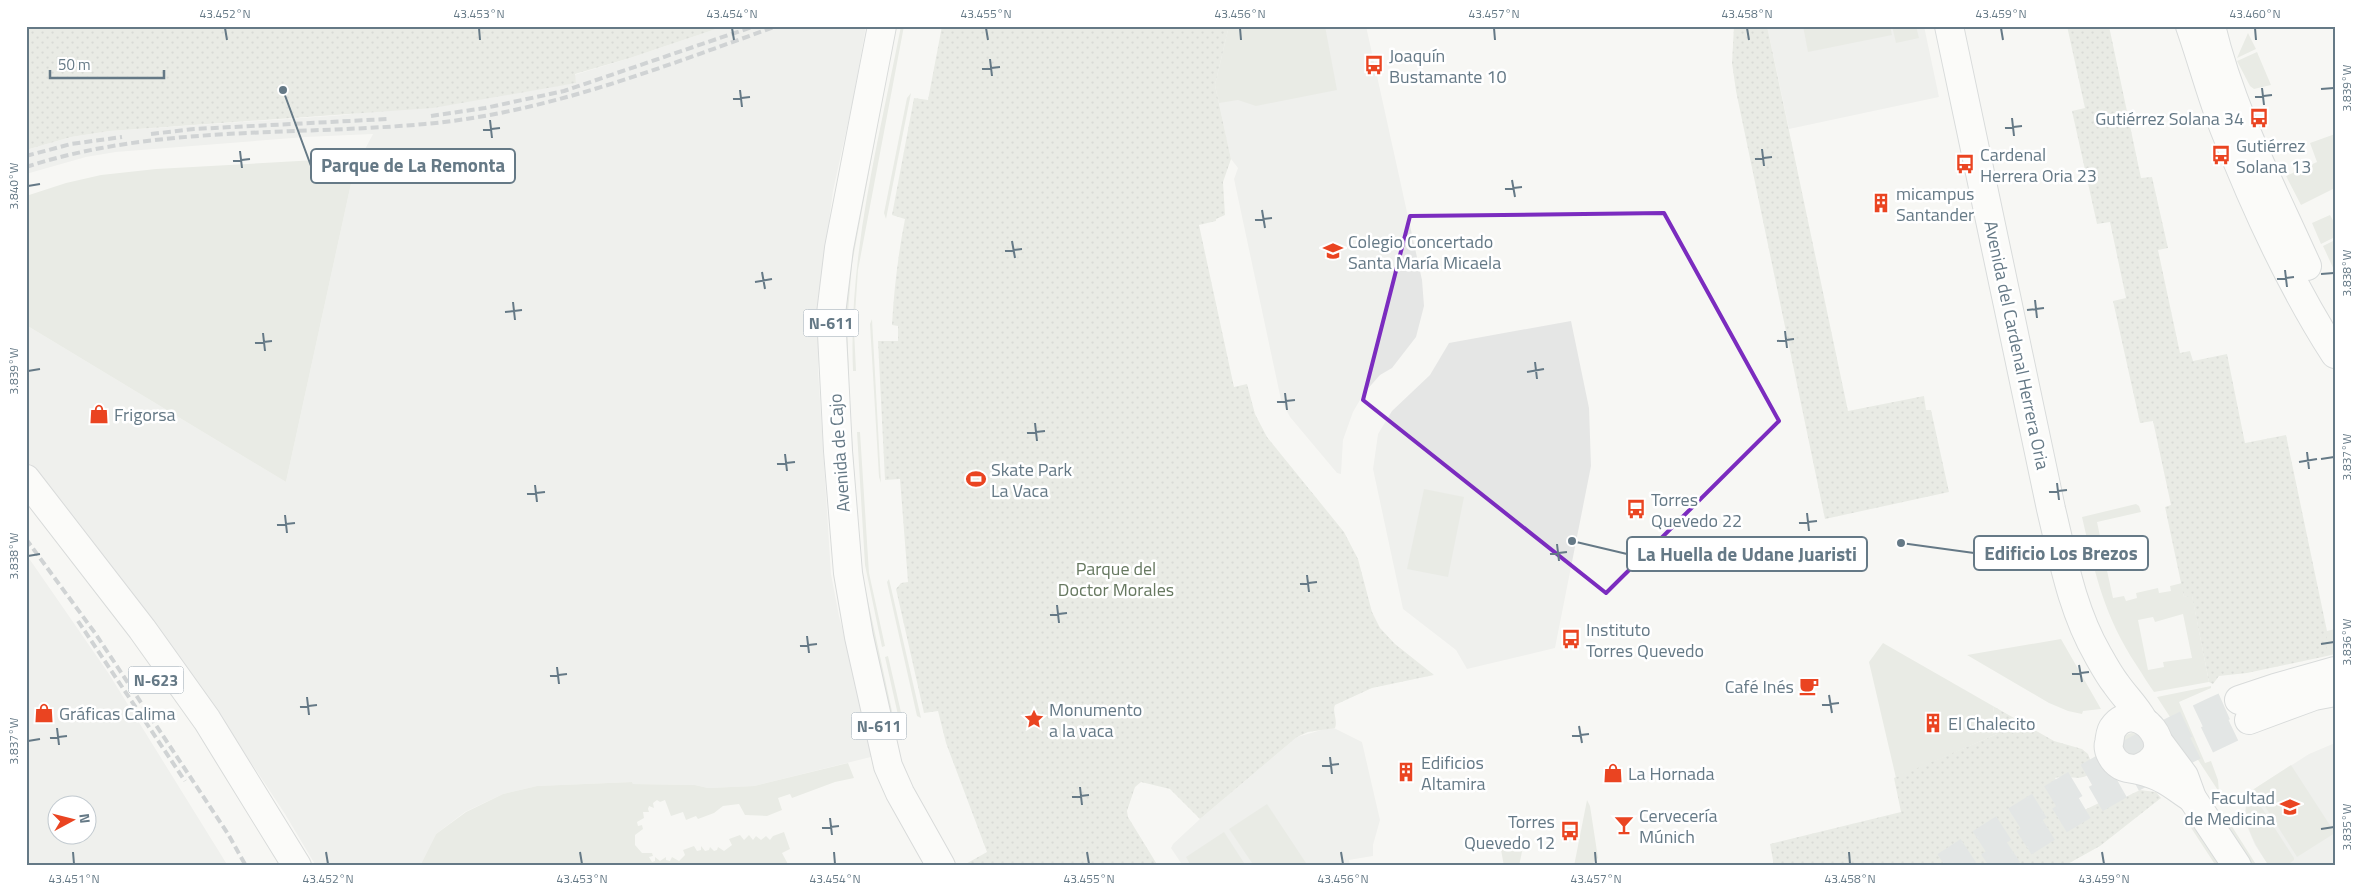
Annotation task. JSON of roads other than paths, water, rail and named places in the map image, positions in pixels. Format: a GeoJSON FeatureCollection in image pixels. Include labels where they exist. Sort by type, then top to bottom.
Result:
{"type":"FeatureCollection","features":[{"type":"Feature","properties":{"kind":"main road","name":"Avenida de Cajo"},"geometry":{"type":"LineString","coordinates":[[882,26],[839,248],[831,314],[838,442],[848,573],[888,766],[900,793],[941,866]]}},
{"type":"Feature","properties":{"kind":"main road","name":"Avenida del Cardenal Herrera Oria"},"geometry":{"type":"LineString","coordinates":[[1949,26],[2066,572],[2086,632],[2115,684],[2133,702],[2141,727],[2184,776],[2192,798],[2237,866]]}},
{"type":"Feature","properties":{"kind":"main road"},"geometry":{"type":"LineString","coordinates":[[2190,26],[2223,126],[2246,182],[2314,320],[2335,354]]}},
{"type":"Feature","properties":{"kind":"main road"},"geometry":{"type":"LineString","coordinates":[[2211,26],[2221,64],[2264,175],[2335,323]]}},
{"type":"Feature","properties":{"kind":"main road","name":"N-623"},"geometry":{"type":"LineString","coordinates":[[26,479],[142,629],[207,720],[298,866]]}},
{"type":"Feature","properties":{"kind":"main road","name":"N-623"},"geometry":{"type":"LineString","coordinates":[[26,499],[184,718],[278,866]]}},
{"type":"Feature","properties":{"kind":"main road"},"geometry":{"type":"LineString","coordinates":[[2335,671],[2274,688],[2244,710],[2335,692]]}},
{"type":"Feature","properties":{"kind":"main road","name":"Avenida del Cardenal Herrera Oria"},"geometry":{"type":"LineString","coordinates":[[2141,727],[2113,728],[2108,747],[2113,758],[2120,765],[2163,779],[2192,798]]}},
{"type":"Feature","properties":{"kind":"main road"},"geometry":{"type":"LineString","coordinates":[[2136,769],[2145,766],[2153,759],[2158,750],[2141,727]]}},
{"type":"Feature","properties":{"kind":"tunnel"},"geometry":{"type":"LineString","coordinates":[[1945,866],[2089,776],[2163,736],[2239,700]]}},
{"type":"Feature","properties":{"kind":"tunnel"},"geometry":{"type":"LineString","coordinates":[[1989,866],[2052,825],[2116,787],[2182,752],[2249,720]]}},
{"type":"Feature","properties":{"kind":"railway"},"geometry":{"type":"LineString","coordinates":[[431,116],[485,108],[564,91],[755,26]]}},
{"type":"Feature","properties":{"kind":"railway"},"geometry":{"type":"LineString","coordinates":[[26,167],[74,154],[124,144],[173,138],[425,124],[515,110],[604,86],[777,26]]}},
{"type":"Feature","properties":{"kind":"railway"},"geometry":{"type":"LineString","coordinates":[[151,134],[194,129],[388,119]]}},
{"type":"Feature","properties":{"kind":"railway"},"geometry":{"type":"LineString","coordinates":[[26,156],[71,144],[122,137]]}},
{"type":"Feature","properties":{"kind":"railway"},"geometry":{"type":"LineString","coordinates":[[26,539],[95,633],[228,834],[246,866]]}},
{"type":"Feature","properties":{"kind":"railway"},"geometry":{"type":"LineString","coordinates":[[78,621],[185,781]]}},
{"type":"Feature","properties":{"kind":"place","name":"Joaquín Bustamante 10"},"geometry":{"type":"Point","coordinates":[1374,65]}},
{"type":"Feature","properties":{"kind":"place","name":"Parque de La Remonta"},"geometry":{"type":"Point","coordinates":[283,90]}},
{"type":"Feature","properties":{"kind":"place","name":"Gutiérrez Solana 34"},"geometry":{"type":"Point","coordinates":[2259,118]}},
{"type":"Feature","properties":{"kind":"place","name":"Gutiérrez Solana 13"},"geometry":{"type":"Point","coordinates":[2221,155]}},
{"type":"Feature","properties":{"kind":"place","name":"Cardenal Herrera Oria 23"},"geometry":{"type":"Point","coordinates":[1965,164]}},
{"type":"Feature","properties":{"kind":"place","name":"micampus Santander"},"geometry":{"type":"Point","coordinates":[1881,203]}},
{"type":"Feature","properties":{"kind":"place","name":"Colegio Concertado Santa María Micaela"},"geometry":{"type":"Point","coordinates":[1333,251]}},
{"type":"Feature","properties":{"kind":"place","name":"Frigorsa"},"geometry":{"type":"Point","coordinates":[99,414]}},
{"type":"Feature","properties":{"kind":"place","name":"Skate Park La Vaca"},"geometry":{"type":"Point","coordinates":[976,479]}},
{"type":"Feature","properties":{"kind":"place","name":"Torres Quevedo 22"},"geometry":{"type":"Point","coordinates":[1636,509]}},
{"type":"Feature","properties":{"kind":"place","name":"La Huella de Udane Juaristi"},"geometry":{"type":"Point","coordinates":[1572,541]}},
{"type":"Feature","properties":{"kind":"place","name":"Edificio Los Brezos"},"geometry":{"type":"Point","coordinates":[1901,543]}},
{"type":"Feature","properties":{"kind":"place","name":"Instituto Torres Quevedo"},"geometry":{"type":"Point","coordinates":[1571,639]}},
{"type":"Feature","properties":{"kind":"place","name":"Café Inés"},"geometry":{"type":"Point","coordinates":[1809,686]}},
{"type":"Feature","properties":{"kind":"place","name":"Gráficas Calima"},"geometry":{"type":"Point","coordinates":[44,713]}},
{"type":"Feature","properties":{"kind":"place","name":"Monumento a la vaca"},"geometry":{"type":"Point","coordinates":[1034,719]}},
{"type":"Feature","properties":{"kind":"place","name":"El Chalecito"},"geometry":{"type":"Point","coordinates":[1933,723]}},
{"type":"Feature","properties":{"kind":"place","name":"Edificios Altamira"},"geometry":{"type":"Point","coordinates":[1406,772]}},
{"type":"Feature","properties":{"kind":"place","name":"La Hornada"},"geometry":{"type":"Point","coordinates":[1613,773]}},
{"type":"Feature","properties":{"kind":"place","name":"Facultad de Medicina"},"geometry":{"type":"Point","coordinates":[2290,807]}},
{"type":"Feature","properties":{"kind":"place","name":"Cervecería Múnich"},"geometry":{"type":"Point","coordinates":[1624,825]}},
{"type":"Feature","properties":{"kind":"place","name":"Torres Quevedo 12"},"geometry":{"type":"Point","coordinates":[1570,831]}},
{"type":"Feature","properties":{"kind":"park label","name":"Parque del Doctor Morales"},"geometry":{"type":"Point","coordinates":[1116,578]}}]}
